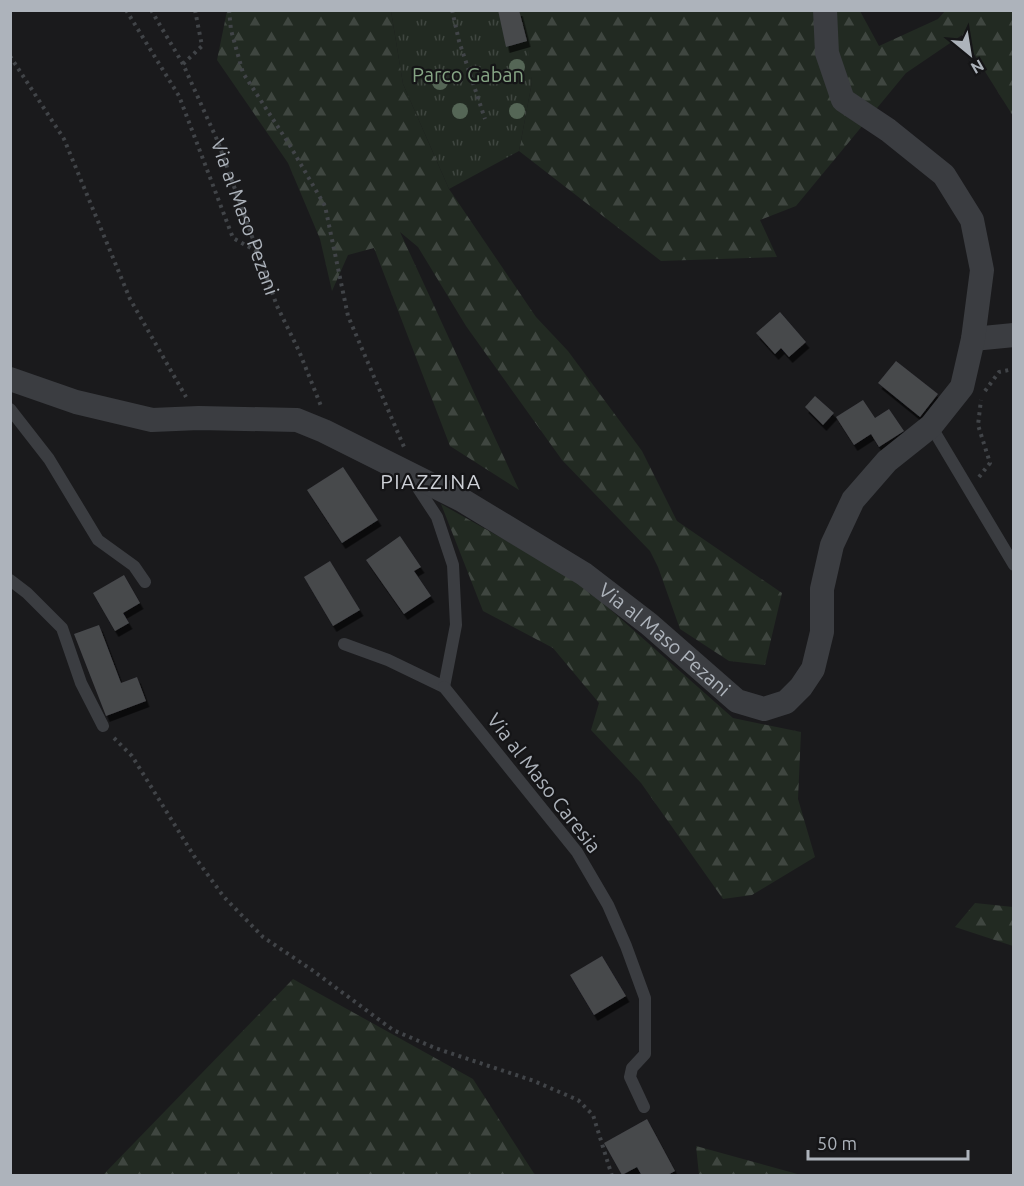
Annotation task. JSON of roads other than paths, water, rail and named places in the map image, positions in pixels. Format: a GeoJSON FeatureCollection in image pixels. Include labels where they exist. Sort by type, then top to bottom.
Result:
{"type":"FeatureCollection","features":[{"type":"Feature","properties":{"kind":"street","name":"Via al Maso Pezani"},"geometry":{"type":"LineString","coordinates":[[10,379],[76,402],[152,420],[199,418],[297,420],[324,430],[462,500],[584,574],[649,624],[737,700],[764,709],[786,702],[801,687],[813,669],[822,632],[822,589],[832,545],[853,500],[887,461],[931,426],[962,387],[973,339],[982,270],[972,220],[944,175],[888,130],[843,100],[827,53],[825,10]]}},
{"type":"Feature","properties":{"kind":"street"},"geometry":{"type":"LineString","coordinates":[[973,339],[1014,335]]}},
{"type":"Feature","properties":{"kind":"lane"},"geometry":{"type":"LineString","coordinates":[[10,409],[49,459],[98,540],[134,567],[146,582]]}},
{"type":"Feature","properties":{"kind":"lane"},"geometry":{"type":"LineString","coordinates":[[931,426],[1014,565]]}},
{"type":"Feature","properties":{"kind":"lane"},"geometry":{"type":"LineString","coordinates":[[413,474],[437,517],[453,565],[456,626],[444,687]]}},
{"type":"Feature","properties":{"kind":"lane"},"geometry":{"type":"LineString","coordinates":[[10,580],[27,593],[62,628],[81,683],[103,726]]}},
{"type":"Feature","properties":{"kind":"lane","name":"Via al Maso Caresia"},"geometry":{"type":"LineString","coordinates":[[344,644],[388,660],[444,687],[577,852],[608,905],[645,998],[645,1054],[632,1068],[630,1077],[644,1107]]}},
{"type":"Feature","properties":{"kind":"district","name":"PIAZZINA"},"geometry":{"type":"Point","coordinates":[431,482]}},
{"type":"Feature","properties":{"kind":"park label","name":"Parco Gaban"},"geometry":{"type":"Point","coordinates":[468,75]}}]}
